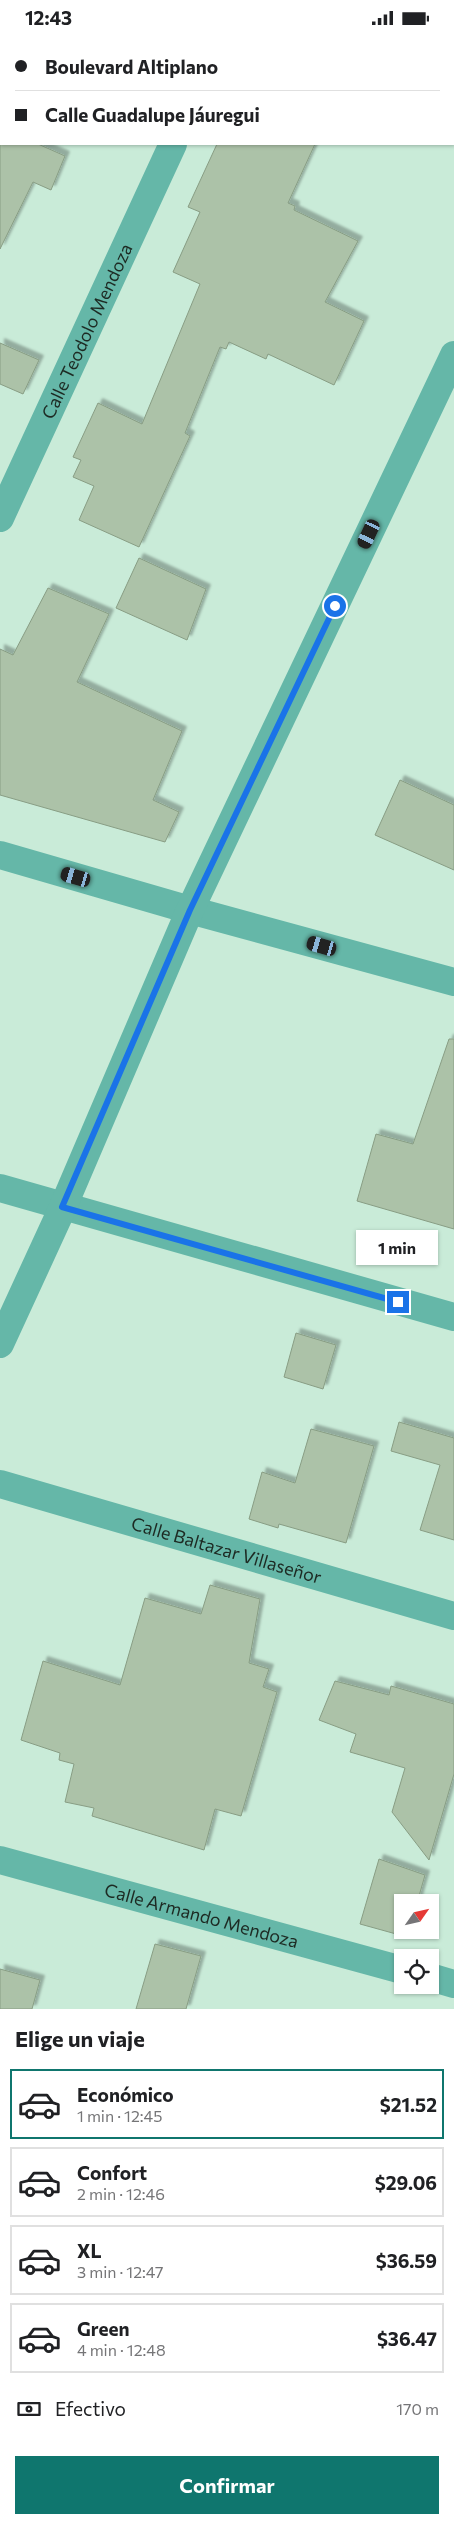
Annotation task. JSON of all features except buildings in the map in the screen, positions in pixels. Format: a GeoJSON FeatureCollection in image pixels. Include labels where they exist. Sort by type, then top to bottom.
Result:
{"type":"FeatureCollection","features":[{"type":"Feature","properties":{"kind":"street","name":"Calle Teodolo Mendoza"},"geometry":{"type":"LineString","coordinates":[[0,517],[173,145]]}},
{"type":"Feature","properties":{"kind":"street"},"geometry":{"type":"LineString","coordinates":[[0,1344],[62,1207],[190,910],[454,355]]}},
{"type":"Feature","properties":{"kind":"street"},"geometry":{"type":"LineString","coordinates":[[0,855],[190,910],[454,982]]}},
{"type":"Feature","properties":{"kind":"street"},"geometry":{"type":"LineString","coordinates":[[0,1189],[454,1317]]}},
{"type":"Feature","properties":{"kind":"street","name":"Calle Baltazar Villaseñor"},"geometry":{"type":"LineString","coordinates":[[0,1484],[454,1616]]}},
{"type":"Feature","properties":{"kind":"street","name":"Calle Armando Mendoza"},"geometry":{"type":"LineString","coordinates":[[0,1860],[394,1968]]}},
{"type":"Feature","properties":{"kind":"street"},"geometry":{"type":"LineString","coordinates":[[439,1980],[454,1984]]}},
{"type":"Feature","properties":{"kind":"route"},"geometry":{"type":"LineString","coordinates":[[335,606],[190,910],[62,1207],[398,1302]]}}]}
